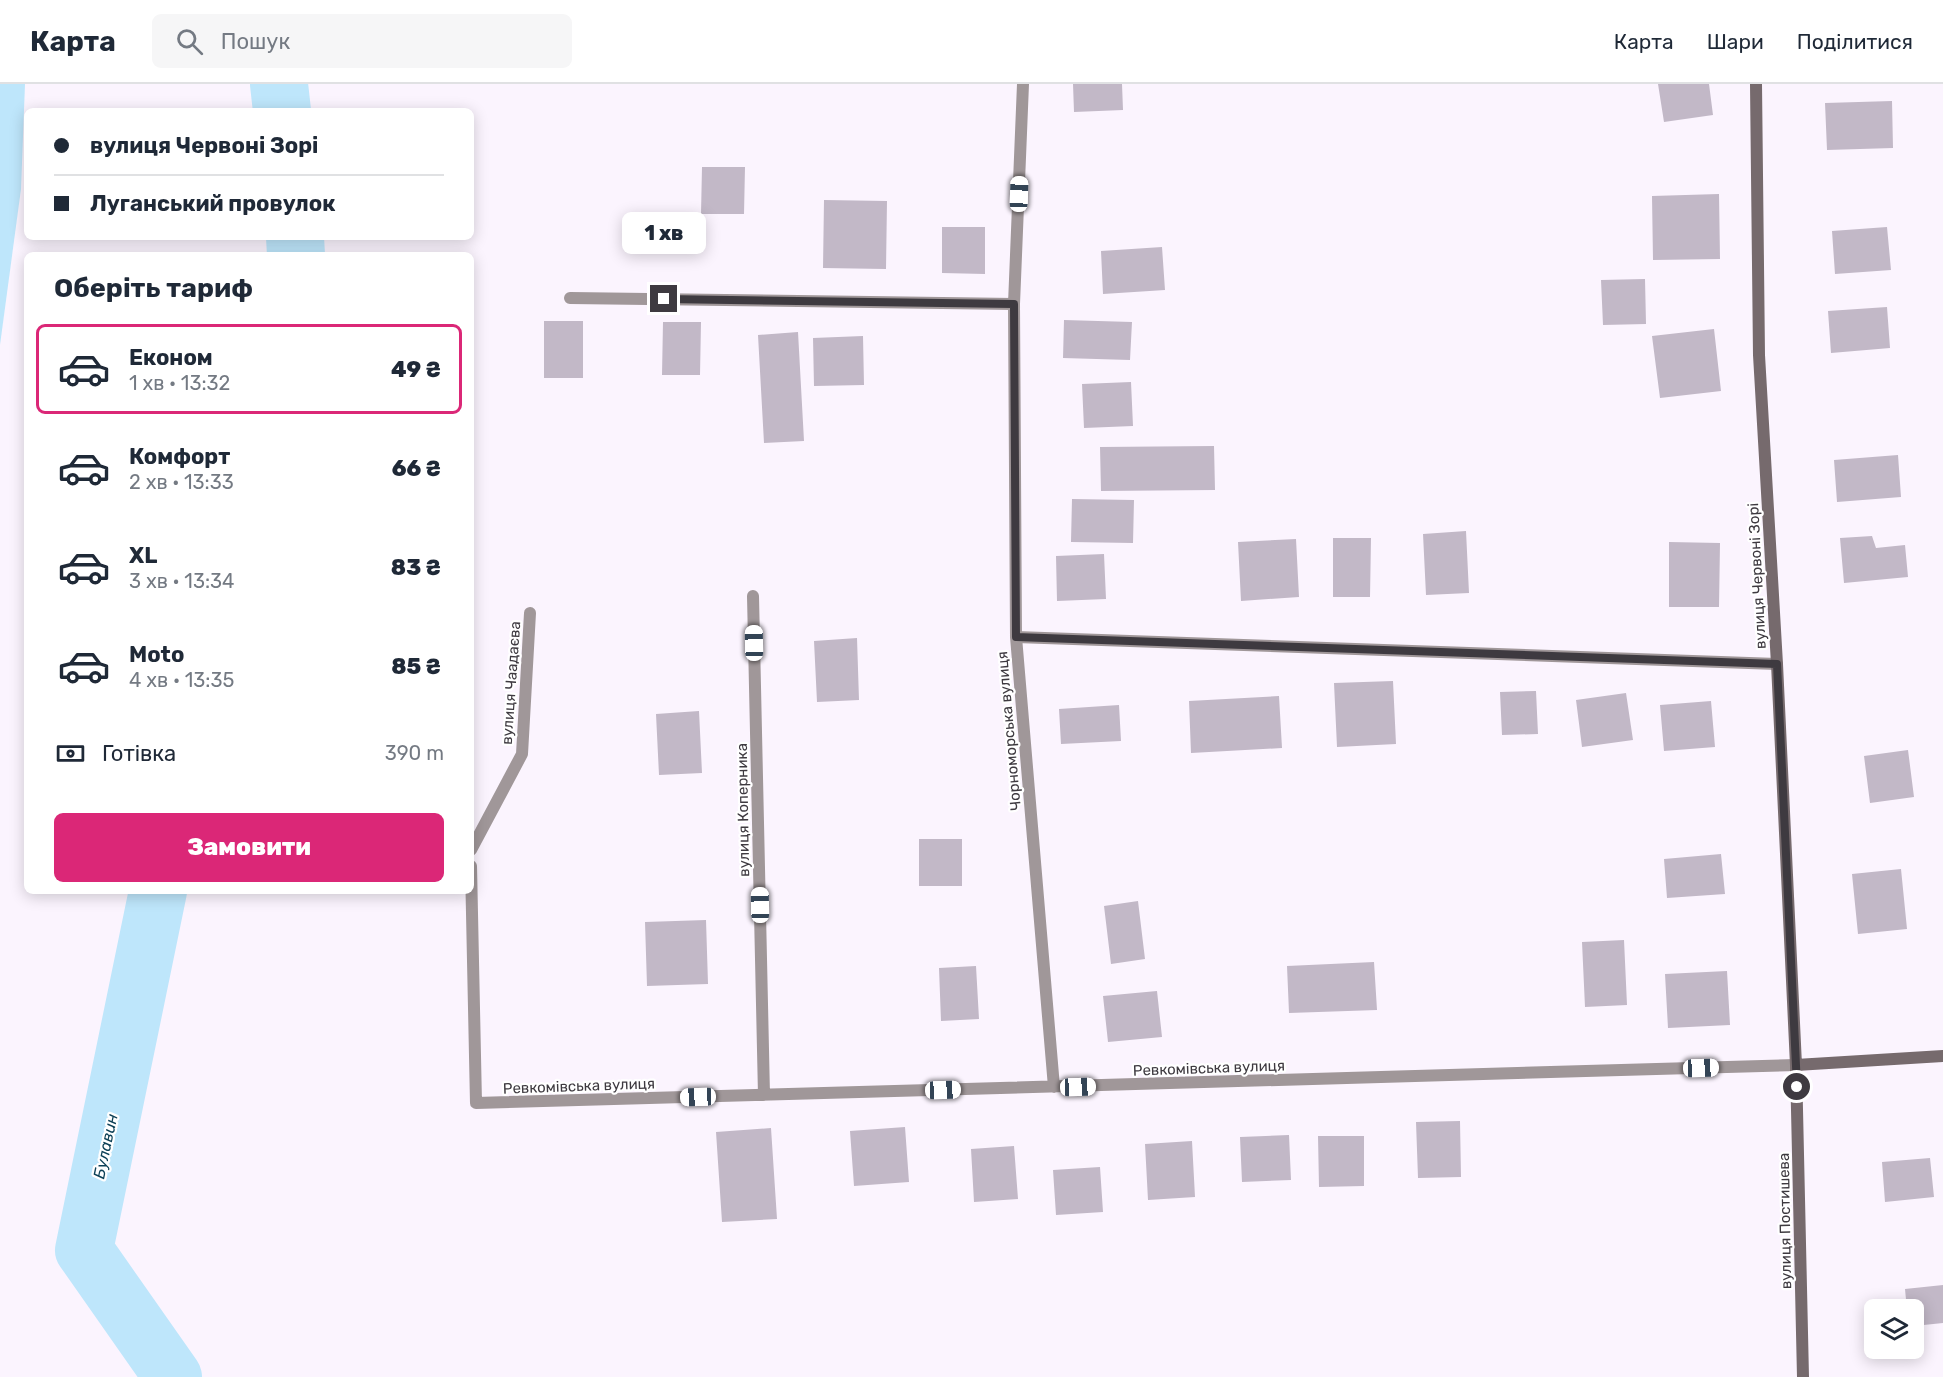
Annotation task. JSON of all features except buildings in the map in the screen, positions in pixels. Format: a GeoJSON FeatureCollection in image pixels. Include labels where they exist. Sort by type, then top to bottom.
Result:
{"type":"FeatureCollection","features":[{"type":"Feature","properties":{"kind":"street","name":"Чорноморська вулиця"},"geometry":{"type":"LineString","coordinates":[[1023,84],[1014,304],[1016,637],[1054,1087]]}},
{"type":"Feature","properties":{"kind":"street","name":"вулиця Червоні Зорі"},"geometry":{"type":"LineString","coordinates":[[1756,84],[1759,355],[1777,664],[1796,1065]]}},
{"type":"Feature","properties":{"kind":"street"},"geometry":{"type":"LineString","coordinates":[[570,298],[1014,304]]}},
{"type":"Feature","properties":{"kind":"street","name":"вулиця Коперника"},"geometry":{"type":"LineString","coordinates":[[753,596],[764,1095]]}},
{"type":"Feature","properties":{"kind":"street","name":"вулиця Чаадаєва"},"geometry":{"type":"LineString","coordinates":[[474,844],[522,754],[530,613]]}},
{"type":"Feature","properties":{"kind":"street"},"geometry":{"type":"LineString","coordinates":[[1016,637],[1777,664]]}},
{"type":"Feature","properties":{"kind":"street","name":"Ревкомівська вулиця"},"geometry":{"type":"LineString","coordinates":[[472,894],[476,1103],[1796,1065],[1943,1056]]}},
{"type":"Feature","properties":{"kind":"street","name":"вулиця Постишева"},"geometry":{"type":"LineString","coordinates":[[1796,1065],[1803,1377]]}},
{"type":"Feature","properties":{"kind":"water"},"geometry":{"type":"Polygon","coordinates":[[[0,84],[25,84],[21,189],[0,345],[0,84]]]}},
{"type":"Feature","properties":{"kind":"waterway","name":"Булавин"},"geometry":{"type":"LineString","coordinates":[[279,84],[282,108]]}},
{"type":"Feature","properties":{"kind":"waterway","name":"Булавин"},"geometry":{"type":"LineString","coordinates":[[295,240],[296,252]]}},
{"type":"Feature","properties":{"kind":"waterway","name":"Булавин"},"geometry":{"type":"LineString","coordinates":[[157,894],[84,1250],[173,1377]]}},
{"type":"Feature","properties":{"kind":"route"},"geometry":{"type":"LineString","coordinates":[[664,299],[1014,304],[1016,637],[1777,664],[1797,1087]]}}]}
